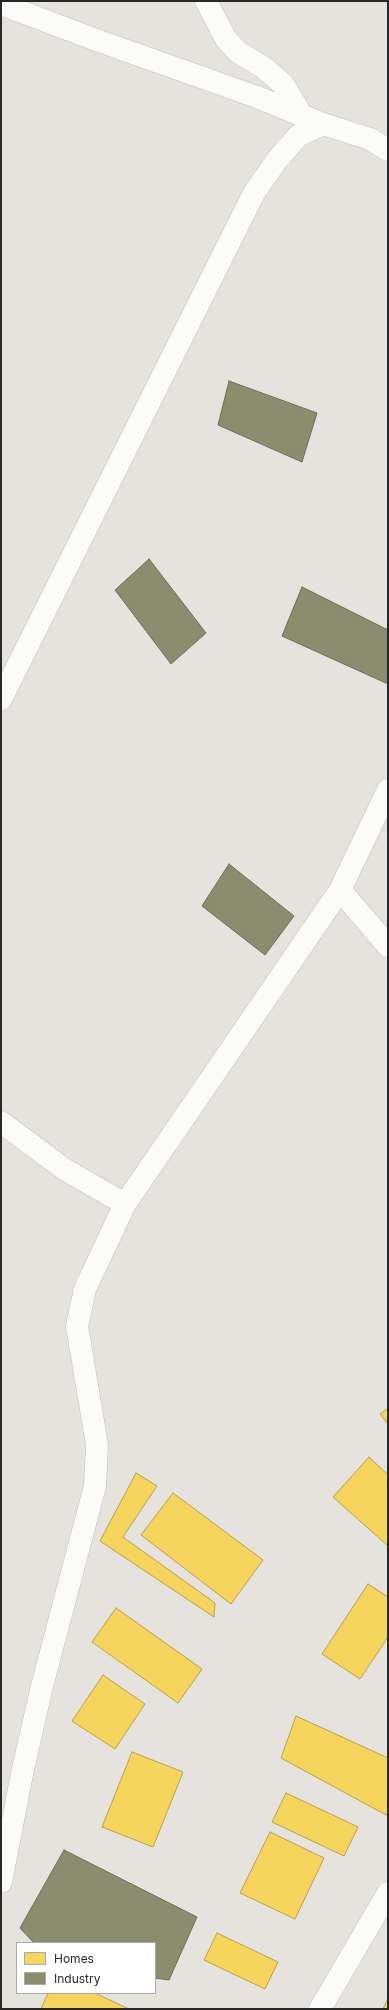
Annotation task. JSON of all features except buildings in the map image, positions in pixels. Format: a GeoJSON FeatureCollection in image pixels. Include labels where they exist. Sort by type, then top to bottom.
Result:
{"type":"FeatureCollection","features":[{"type":"Feature","properties":{"kind":"street"},"geometry":{"type":"LineString","coordinates":[[206,1],[226,39],[238,52],[263,67],[283,84],[300,114]]}},
{"type":"Feature","properties":{"kind":"street"},"geometry":{"type":"LineString","coordinates":[[1,4],[300,114],[323,124],[370,139],[388,150]]}},
{"type":"Feature","properties":{"kind":"street"},"geometry":{"type":"LineString","coordinates":[[1,699],[254,193],[277,160],[298,136],[323,124]]}},
{"type":"Feature","properties":{"kind":"street"},"geometry":{"type":"LineString","coordinates":[[1,1882],[23,1769],[42,1686],[95,1486],[97,1445],[77,1326],[85,1288],[125,1204],[340,890],[388,790]]}},
{"type":"Feature","properties":{"kind":"street"},"geometry":{"type":"LineString","coordinates":[[340,890],[388,946]]}},
{"type":"Feature","properties":{"kind":"street"},"geometry":{"type":"LineString","coordinates":[[1,1122],[64,1169],[125,1204]]}},
{"type":"Feature","properties":{"kind":"street"},"geometry":{"type":"LineString","coordinates":[[320,2009],[388,1893]]}}]}
